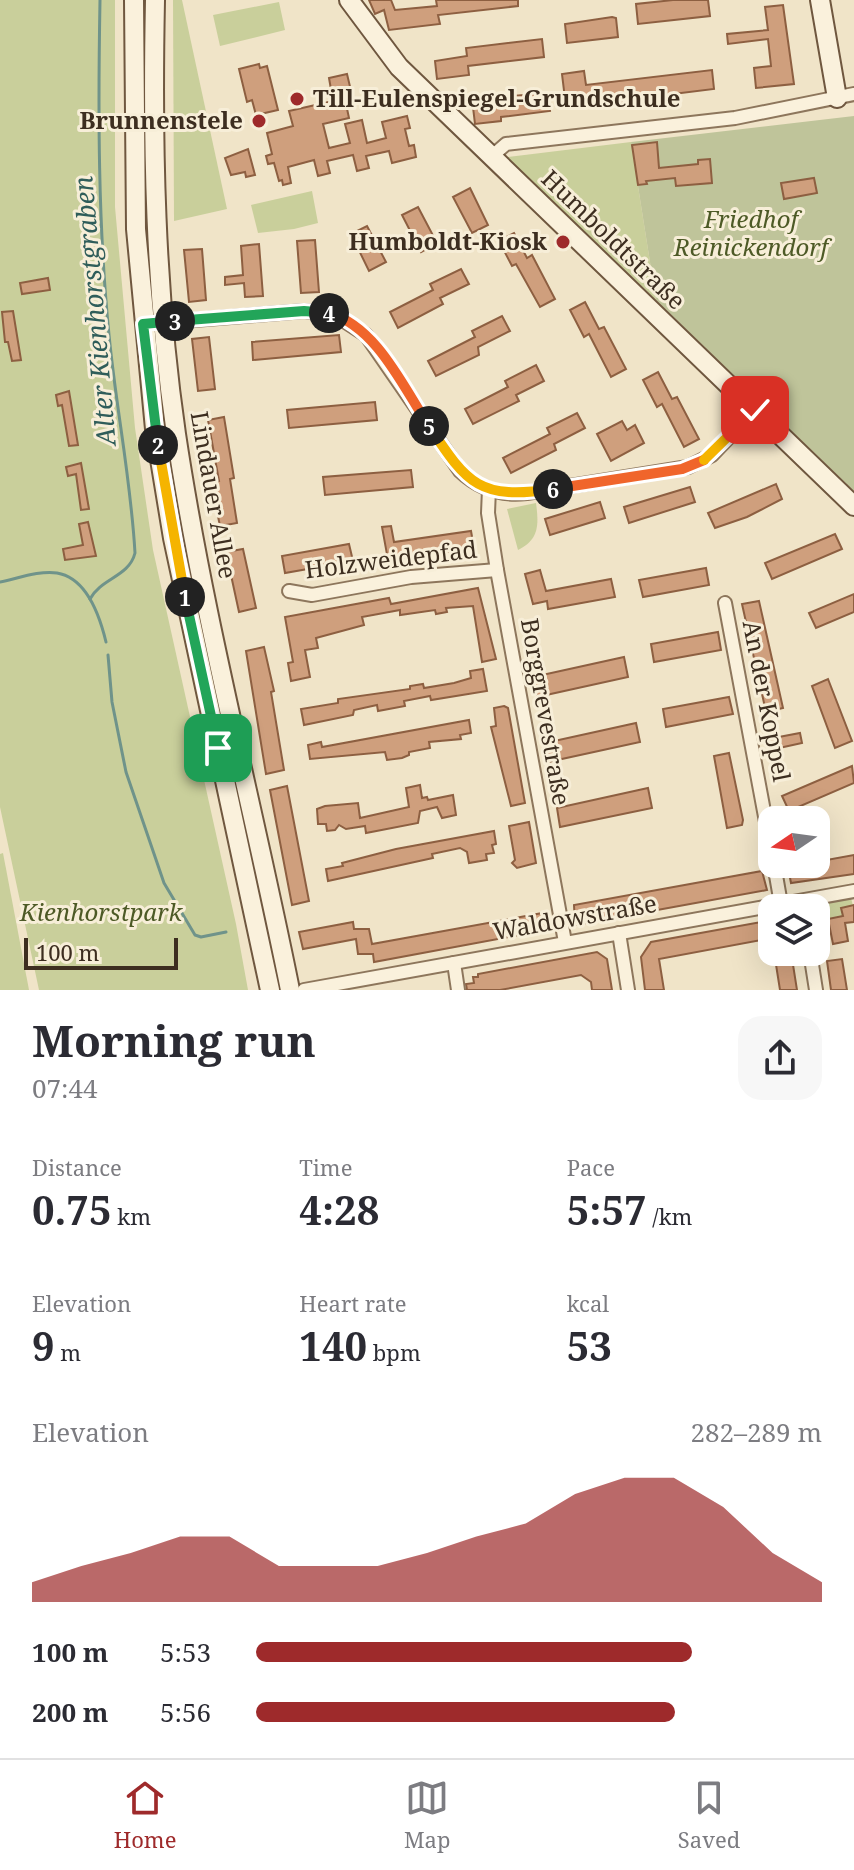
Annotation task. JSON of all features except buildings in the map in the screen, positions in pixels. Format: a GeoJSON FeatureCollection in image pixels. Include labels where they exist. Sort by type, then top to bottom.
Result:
{"type":"FeatureCollection","features":[{"type":"Feature","properties":{"kind":"main road","name":"Lindauer Allee"},"geometry":{"type":"LineString","coordinates":[[134,0],[134,166],[143,324],[170,525],[270,990]]}},
{"type":"Feature","properties":{"kind":"main road","name":"Lindauer Allee"},"geometry":{"type":"LineString","coordinates":[[155,0],[153,144],[163,322],[176,430],[194,538],[290,990]]}},
{"type":"Feature","properties":{"kind":"main road","name":"Humboldtstraße"},"geometry":{"type":"LineString","coordinates":[[349,0],[393,61],[854,506]]}},
{"type":"Feature","properties":{"kind":"main road"},"geometry":{"type":"LineString","coordinates":[[820,0],[845,96]]}},
{"type":"Feature","properties":{"kind":"street"},"geometry":{"type":"LineString","coordinates":[[491,157],[506,144],[724,119],[845,96]]}},
{"type":"Feature","properties":{"kind":"street"},"geometry":{"type":"LineString","coordinates":[[143,324],[304,311],[343,318],[371,340],[460,471],[489,489],[521,494],[688,467],[712,455],[755,410]]}},
{"type":"Feature","properties":{"kind":"street","name":"Borggrevestraße"},"geometry":{"type":"LineString","coordinates":[[489,489],[488,513],[497,570],[565,942]]}},
{"type":"Feature","properties":{"kind":"street","name":"Holzweidepfad"},"geometry":{"type":"LineString","coordinates":[[289,591],[312,595],[411,577],[497,570]]}},
{"type":"Feature","properties":{"kind":"street","name":"An der Koppel"},"geometry":{"type":"LineString","coordinates":[[725,603],[763,806]]}},
{"type":"Feature","properties":{"kind":"street","name":"Waldowstraße"},"geometry":{"type":"LineString","coordinates":[[830,897],[854,891]]}},
{"type":"Feature","properties":{"kind":"street","name":"Waldowstraße"},"geometry":{"type":"LineString","coordinates":[[304,990],[758,908]]}},
{"type":"Feature","properties":{"kind":"street"},"geometry":{"type":"LineString","coordinates":[[619,933],[628,990]]}},
{"type":"Feature","properties":{"kind":"street"},"geometry":{"type":"LineString","coordinates":[[454,963],[458,990]]}},
{"type":"Feature","properties":{"kind":"street"},"geometry":{"type":"LineString","coordinates":[[812,966],[816,990]]}},
{"type":"Feature","properties":{"kind":"green space","name":"Kienhorstpark"},"geometry":{"type":"Polygon","coordinates":[[[0,0],[115,0],[115,207],[135,428],[153,550],[248,990],[39,990],[0,807],[0,0]]]}},
{"type":"Feature","properties":{"kind":"green space"},"geometry":{"type":"Polygon","coordinates":[[[173,0],[182,0],[227,209],[174,221],[173,0]]]}},
{"type":"Feature","properties":{"kind":"green space"},"geometry":{"type":"Polygon","coordinates":[[[279,2],[285,30],[220,46],[213,15],[279,2]]]}},
{"type":"Feature","properties":{"kind":"green space","name":"Friedhof Reinickendorf"},"geometry":{"type":"Polygon","coordinates":[[[854,116],[854,491],[656,300],[631,142],[854,116]]]}},
{"type":"Feature","properties":{"kind":"green space"},"geometry":{"type":"Polygon","coordinates":[[[631,142],[656,300],[507,157],[631,142]]]}},
{"type":"Feature","properties":{"kind":"green space"},"geometry":{"type":"Polygon","coordinates":[[[312,191],[318,223],[258,233],[251,205],[312,191]]]}},
{"type":"Feature","properties":{"kind":"green space"},"geometry":{"type":"Polygon","coordinates":[[[536,503],[534,537],[518,550],[507,509],[536,503]]]}},
{"type":"Feature","properties":{"kind":"green space"},"geometry":{"type":"Polygon","coordinates":[[[3,853],[29,990],[0,990],[0,854],[3,853]]]}},
{"type":"Feature","properties":{"kind":"green space"},"geometry":{"type":"Polygon","coordinates":[[[851,898],[853,906],[842,908],[843,916],[830,930],[830,902],[851,898]]]}},
{"type":"Feature","properties":{"kind":"waterway","name":"Alter Kienhorstgraben"},"geometry":{"type":"LineString","coordinates":[[90,599],[101,586],[127,567],[135,553],[109,335],[103,252],[99,126],[100,0]]}},
{"type":"Feature","properties":{"kind":"waterway"},"geometry":{"type":"LineString","coordinates":[[0,582],[43,573],[67,576],[84,590],[90,600],[106,642]]}},
{"type":"Feature","properties":{"kind":"waterway"},"geometry":{"type":"LineString","coordinates":[[108,655],[112,702],[126,772],[164,883],[195,935],[201,937],[226,932]]}},
{"type":"Feature","properties":{"kind":"place","name":"Till-Eulenspiegel-Grundschule"},"geometry":{"type":"Point","coordinates":[297,99]}},
{"type":"Feature","properties":{"kind":"place","name":"Brunnenstele"},"geometry":{"type":"Point","coordinates":[259,121]}},
{"type":"Feature","properties":{"kind":"place","name":"Humboldt-Kiosk"},"geometry":{"type":"Point","coordinates":[563,242]}},
{"type":"Feature","properties":{"kind":"route"},"geometry":{"type":"LineString","coordinates":[[218,748],[168,512],[143,324],[304,311],[343,318],[371,340],[460,471],[479,485],[505,493],[527,493],[688,467],[712,455],[755,410]]}}]}
